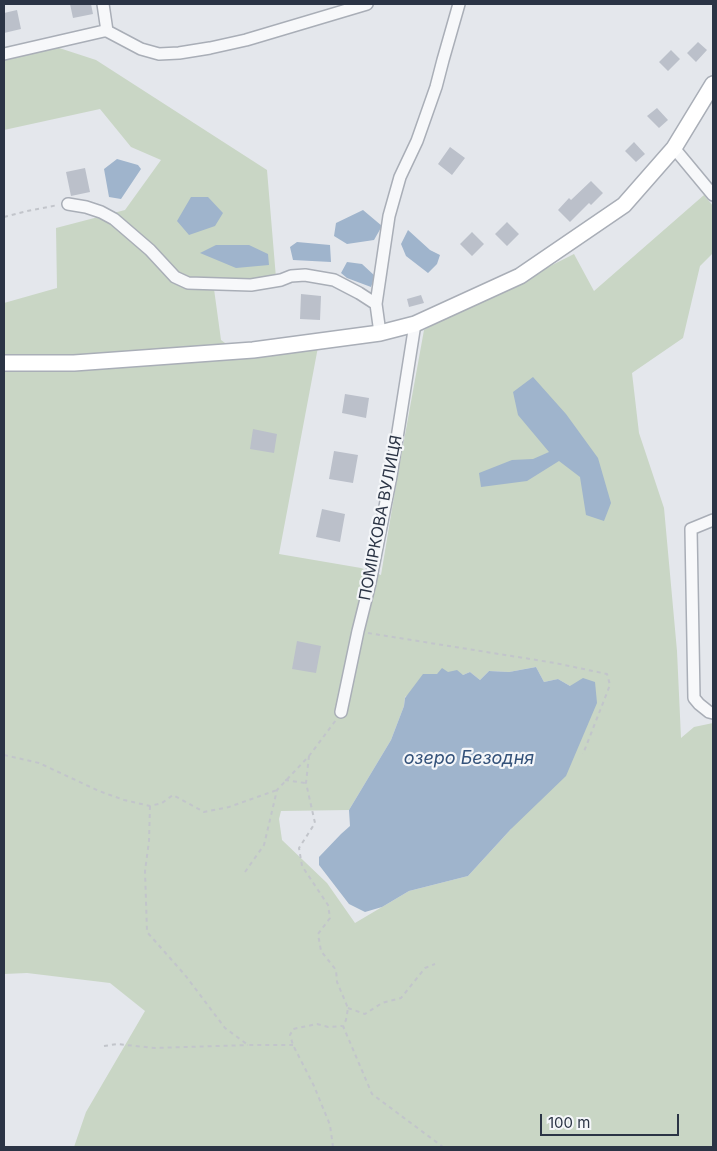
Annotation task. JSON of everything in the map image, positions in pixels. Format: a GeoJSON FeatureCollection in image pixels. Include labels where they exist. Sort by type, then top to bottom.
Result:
{"type":"FeatureCollection","features":[{"type":"Feature","properties":{"kind":"street"},"geometry":{"type":"LineString","coordinates":[[103,4],[107,31]]}},
{"type":"Feature","properties":{"kind":"street"},"geometry":{"type":"LineString","coordinates":[[4,54],[102,31],[107,31],[141,49],[159,54],[179,53],[246,40],[366,4]]}},
{"type":"Feature","properties":{"kind":"street"},"geometry":{"type":"LineString","coordinates":[[380,333],[376,304],[388,216],[397,185],[417,141],[436,87],[459,4]]}},
{"type":"Feature","properties":{"kind":"street"},"geometry":{"type":"LineString","coordinates":[[4,363],[74,363],[253,350],[380,333],[415,324],[520,276],[624,205],[674,148],[713,84]]}},
{"type":"Feature","properties":{"kind":"street"},"geometry":{"type":"LineString","coordinates":[[674,148],[713,194]]}},
{"type":"Feature","properties":{"kind":"street"},"geometry":{"type":"LineString","coordinates":[[68,204],[86,207],[114,219],[150,250],[175,277],[188,283],[251,285],[281,280],[292,276],[305,276],[334,280],[376,304]]}},
{"type":"Feature","properties":{"kind":"street","name":"ПОМІРКОВА ВУЛИЦЯ"},"geometry":{"type":"LineString","coordinates":[[342,712],[391,476],[415,324]]}},
{"type":"Feature","properties":{"kind":"street"},"geometry":{"type":"LineString","coordinates":[[713,520],[691,529],[694,698],[709,712],[713,713]]}},
{"type":"Feature","properties":{"kind":"path"},"geometry":{"type":"LineString","coordinates":[[4,217],[35,209],[68,204]]}},
{"type":"Feature","properties":{"kind":"path"},"geometry":{"type":"LineString","coordinates":[[358,632],[555,663],[607,674],[610,685],[583,754]]}},
{"type":"Feature","properties":{"kind":"path"},"geometry":{"type":"LineString","coordinates":[[4,755],[39,763],[98,791],[124,800],[150,806],[162,803],[173,795],[204,812],[229,807],[277,790],[309,756],[342,712]]}},
{"type":"Feature","properties":{"kind":"path"},"geometry":{"type":"LineString","coordinates":[[309,756],[306,783],[315,823],[299,848],[302,866],[328,905],[330,918],[318,934],[321,951],[336,970],[337,982],[348,1008],[343,1026],[372,1094],[444,1147]]}},
{"type":"Feature","properties":{"kind":"path"},"geometry":{"type":"LineString","coordinates":[[286,780],[306,783]]}},
{"type":"Feature","properties":{"kind":"path"},"geometry":{"type":"LineString","coordinates":[[245,872],[264,845],[277,790]]}},
{"type":"Feature","properties":{"kind":"path"},"geometry":{"type":"LineString","coordinates":[[150,806],[149,841],[145,871],[148,932],[185,975],[225,1028],[248,1045]]}},
{"type":"Feature","properties":{"kind":"path"},"geometry":{"type":"LineString","coordinates":[[348,1008],[365,1014],[382,1003],[401,998],[425,968],[435,964]]}},
{"type":"Feature","properties":{"kind":"path"},"geometry":{"type":"LineString","coordinates":[[333,1147],[330,1125],[314,1086],[292,1045],[290,1035],[294,1029],[317,1024],[328,1027],[343,1026]]}},
{"type":"Feature","properties":{"kind":"path"},"geometry":{"type":"LineString","coordinates":[[104,1046],[117,1044],[154,1048],[211,1045],[292,1045]]}},
{"type":"Feature","properties":{"kind":"green space"},"geometry":{"type":"Polygon","coordinates":[[[50,45],[96,60],[267,170],[276,278],[214,289],[221,340],[236,351],[318,347],[279,554],[361,568],[381,575],[424,330],[574,254],[594,291],[704,195],[713,206],[713,253],[700,266],[683,338],[632,373],[639,433],[664,508],[677,651],[681,738],[694,727],[713,723],[713,1147],[74,1147],[86,1112],[145,1011],[110,983],[27,973],[4,974],[4,303],[57,288],[56,228],[125,210],[161,160],[131,147],[100,109],[4,130],[4,58],[50,45]],[[536,667],[509,672],[489,671],[480,680],[470,672],[463,675],[448,672],[437,674],[405,697],[404,706],[391,740],[349,810],[281,811],[279,819],[282,840],[327,883],[355,923],[409,891],[468,876],[511,829],[570,686],[558,679],[544,682],[536,667]]]}},
{"type":"Feature","properties":{"kind":"water"},"geometry":{"type":"Polygon","coordinates":[[[117,159],[138,165],[141,169],[121,199],[109,197],[104,169],[117,159]]]}},
{"type":"Feature","properties":{"kind":"water"},"geometry":{"type":"Polygon","coordinates":[[[191,197],[208,197],[223,213],[215,226],[189,235],[177,221],[191,197]]]}},
{"type":"Feature","properties":{"kind":"water"},"geometry":{"type":"Polygon","coordinates":[[[363,210],[382,226],[374,240],[347,244],[334,236],[336,223],[363,210]]]}},
{"type":"Feature","properties":{"kind":"water"},"geometry":{"type":"Polygon","coordinates":[[[408,230],[430,250],[440,255],[437,264],[428,273],[406,256],[401,244],[408,230]]]}},
{"type":"Feature","properties":{"kind":"water"},"geometry":{"type":"Polygon","coordinates":[[[297,242],[330,245],[331,262],[293,260],[290,247],[297,242]]]}},
{"type":"Feature","properties":{"kind":"water"},"geometry":{"type":"Polygon","coordinates":[[[216,245],[249,245],[268,254],[269,265],[236,268],[200,253],[216,245]]]}},
{"type":"Feature","properties":{"kind":"water"},"geometry":{"type":"Polygon","coordinates":[[[347,262],[362,264],[375,276],[371,287],[347,278],[341,273],[347,262]]]}},
{"type":"Feature","properties":{"kind":"water"},"geometry":{"type":"Polygon","coordinates":[[[533,377],[566,414],[598,458],[611,503],[604,521],[586,515],[580,477],[559,461],[527,481],[481,487],[479,473],[512,460],[533,459],[549,452],[518,415],[513,392],[533,377]]]}},
{"type":"Feature","properties":{"kind":"water","name":"озеро Безодня"},"geometry":{"type":"Polygon","coordinates":[[[536,667],[544,682],[558,679],[570,686],[583,678],[595,682],[597,703],[566,776],[511,829],[468,876],[409,891],[382,907],[365,912],[349,904],[319,865],[319,857],[350,826],[349,810],[391,740],[404,706],[405,698],[423,674],[437,674],[442,668],[448,672],[457,670],[463,675],[470,672],[480,680],[489,671],[509,672],[536,667]]]}},
{"type":"Feature","properties":{"kind":"building"},"geometry":{"type":"Polygon","coordinates":[[[70,4],[91,4],[93,14],[73,18],[70,4]]]}},
{"type":"Feature","properties":{"kind":"building"},"geometry":{"type":"Polygon","coordinates":[[[17,10],[21,29],[4,33],[4,13],[17,10]]]}},
{"type":"Feature","properties":{"kind":"building"},"geometry":{"type":"Polygon","coordinates":[[[698,42],[707,50],[696,62],[687,53],[698,42]]]}},
{"type":"Feature","properties":{"kind":"building"},"geometry":{"type":"Polygon","coordinates":[[[671,50],[680,59],[668,71],[659,62],[671,50]]]}},
{"type":"Feature","properties":{"kind":"building"},"geometry":{"type":"Polygon","coordinates":[[[657,108],[668,120],[659,128],[647,116],[657,108]]]}},
{"type":"Feature","properties":{"kind":"building"},"geometry":{"type":"Polygon","coordinates":[[[634,142],[645,154],[636,162],[625,151],[634,142]]]}},
{"type":"Feature","properties":{"kind":"building"},"geometry":{"type":"Polygon","coordinates":[[[450,147],[465,158],[452,175],[438,164],[450,147]]]}},
{"type":"Feature","properties":{"kind":"building"},"geometry":{"type":"Polygon","coordinates":[[[85,168],[90,192],[71,196],[66,172],[85,168]]]}},
{"type":"Feature","properties":{"kind":"building"},"geometry":{"type":"Polygon","coordinates":[[[591,181],[603,193],[591,205],[589,203],[570,222],[558,210],[569,198],[571,200],[591,181]]]}},
{"type":"Feature","properties":{"kind":"building"},"geometry":{"type":"Polygon","coordinates":[[[507,222],[519,234],[507,246],[495,234],[507,222]]]}},
{"type":"Feature","properties":{"kind":"building"},"geometry":{"type":"Polygon","coordinates":[[[472,232],[484,244],[472,256],[460,244],[472,232]]]}},
{"type":"Feature","properties":{"kind":"building"},"geometry":{"type":"Polygon","coordinates":[[[301,294],[321,296],[320,320],[300,319],[301,294]]]}},
{"type":"Feature","properties":{"kind":"building"},"geometry":{"type":"Polygon","coordinates":[[[421,295],[424,303],[409,307],[407,299],[421,295]]]}},
{"type":"Feature","properties":{"kind":"building"},"geometry":{"type":"Polygon","coordinates":[[[345,394],[369,398],[366,418],[342,413],[345,394]]]}},
{"type":"Feature","properties":{"kind":"building"},"geometry":{"type":"Polygon","coordinates":[[[253,429],[277,434],[274,453],[250,449],[253,429]]]}},
{"type":"Feature","properties":{"kind":"building"},"geometry":{"type":"Polygon","coordinates":[[[334,451],[358,455],[353,483],[329,479],[334,451]]]}},
{"type":"Feature","properties":{"kind":"building"},"geometry":{"type":"Polygon","coordinates":[[[322,509],[345,514],[340,542],[316,537],[322,509]]]}},
{"type":"Feature","properties":{"kind":"building"},"geometry":{"type":"Polygon","coordinates":[[[297,641],[321,646],[316,673],[292,669],[297,641]]]}}]}
